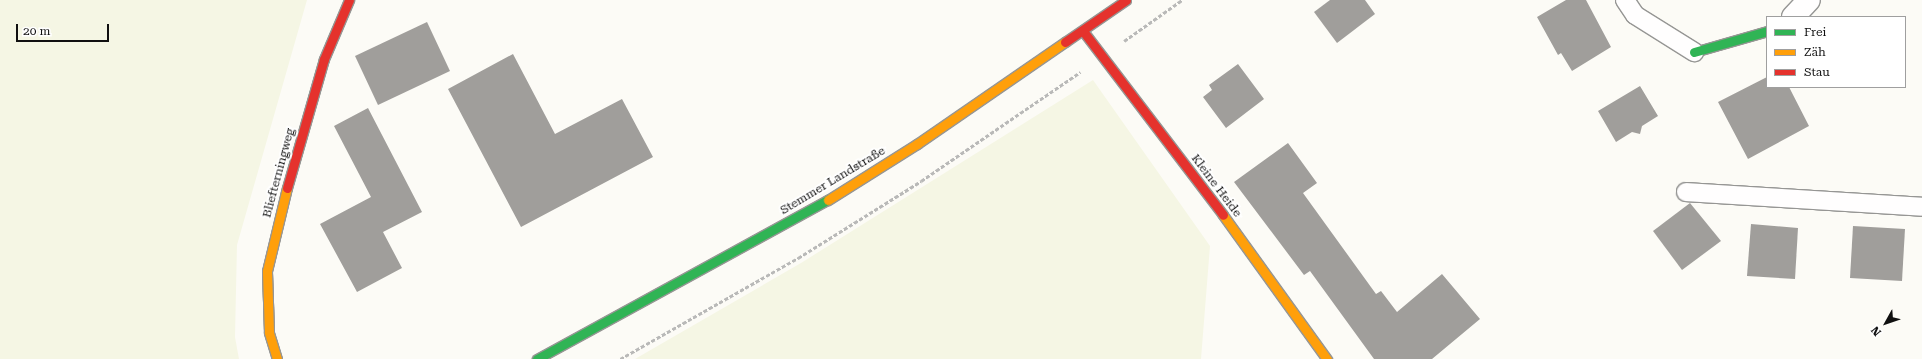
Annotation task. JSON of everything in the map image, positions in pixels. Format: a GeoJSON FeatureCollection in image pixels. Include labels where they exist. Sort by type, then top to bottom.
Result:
{"type":"FeatureCollection","features":[{"type":"Feature","properties":{"kind":"street","name":"Bliefterningweg"},"geometry":{"type":"LineString","coordinates":[[277,359],[269,332],[267,271],[293,164],[324,59],[349,0]]}},
{"type":"Feature","properties":{"kind":"street","name":"Stemmer Landstraße"},"geometry":{"type":"LineString","coordinates":[[538,359],[832,198],[917,144],[1126,0]]}},
{"type":"Feature","properties":{"kind":"street"},"geometry":{"type":"LineString","coordinates":[[1794,16],[1809,0]]}},
{"type":"Feature","properties":{"kind":"street","name":"Kleine Heide"},"geometry":{"type":"LineString","coordinates":[[1083,31],[1223,215],[1327,359]]}},
{"type":"Feature","properties":{"kind":"street"},"geometry":{"type":"LineString","coordinates":[[1694,52],[1766,31]]}},
{"type":"Feature","properties":{"kind":"lane"},"geometry":{"type":"LineString","coordinates":[[1625,0],[1635,14],[1694,52]]}},
{"type":"Feature","properties":{"kind":"lane"},"geometry":{"type":"LineString","coordinates":[[1686,192],[1922,207]]}},
{"type":"Feature","properties":{"kind":"green space"},"geometry":{"type":"Polygon","coordinates":[[[0,0],[307,0],[237,245],[235,337],[239,359],[0,359],[0,0]]]}},
{"type":"Feature","properties":{"kind":"green space"},"geometry":{"type":"Polygon","coordinates":[[[1093,80],[1210,246],[1201,359],[635,359],[801,263],[1093,80]]]}},
{"type":"Feature","properties":{"kind":"building"},"geometry":{"type":"Polygon","coordinates":[[[1330,0],[1365,0],[1375,14],[1337,43],[1314,12],[1330,0]]]}},
{"type":"Feature","properties":{"kind":"building"},"geometry":{"type":"Polygon","coordinates":[[[1566,0],[1586,0],[1611,47],[1572,71],[1561,53],[1558,55],[1537,17],[1566,0]]]}},
{"type":"Feature","properties":{"kind":"building"},"geometry":{"type":"Polygon","coordinates":[[[427,22],[450,71],[378,105],[355,56],[427,22]]]}},
{"type":"Feature","properties":{"kind":"building"},"geometry":{"type":"Polygon","coordinates":[[[513,54],[555,134],[622,99],[653,157],[521,227],[448,89],[513,54]]]}},
{"type":"Feature","properties":{"kind":"building"},"geometry":{"type":"Polygon","coordinates":[[[1238,64],[1264,99],[1226,128],[1203,97],[1212,90],[1209,85],[1238,64]]]}},
{"type":"Feature","properties":{"kind":"building"},"geometry":{"type":"Polygon","coordinates":[[[1766,78],[1766,88],[1790,88],[1809,126],[1748,159],[1718,102],[1766,78]]]}},
{"type":"Feature","properties":{"kind":"building"},"geometry":{"type":"Polygon","coordinates":[[[1640,86],[1658,116],[1642,126],[1640,134],[1632,132],[1616,142],[1598,111],[1640,86]]]}},
{"type":"Feature","properties":{"kind":"building"},"geometry":{"type":"Polygon","coordinates":[[[368,108],[422,212],[383,232],[402,268],[357,292],[320,224],[371,197],[334,126],[368,108]]]}},
{"type":"Feature","properties":{"kind":"building"},"geometry":{"type":"Polygon","coordinates":[[[1288,143],[1317,183],[1303,193],[1376,294],[1381,291],[1397,312],[1442,274],[1480,319],[1432,359],[1374,359],[1310,271],[1304,275],[1234,182],[1288,143]]]}},
{"type":"Feature","properties":{"kind":"building"},"geometry":{"type":"Polygon","coordinates":[[[1690,203],[1721,241],[1682,270],[1653,231],[1690,203]]]}},
{"type":"Feature","properties":{"kind":"building"},"geometry":{"type":"Polygon","coordinates":[[[1751,224],[1798,228],[1795,279],[1747,276],[1751,224]]]}},
{"type":"Feature","properties":{"kind":"building"},"geometry":{"type":"Polygon","coordinates":[[[1853,226],[1905,229],[1902,281],[1850,278],[1853,226]]]}},
{"type":"Feature","properties":{"kind":"traffic: fast"},"geometry":{"type":"LineString","coordinates":[[1694,52],[1766,31]]}},
{"type":"Feature","properties":{"kind":"traffic: fast"},"geometry":{"type":"LineString","coordinates":[[537,359],[828,200]]}},
{"type":"Feature","properties":{"kind":"traffic: slow"},"geometry":{"type":"LineString","coordinates":[[828,200],[917,144],[1065,42]]}},
{"type":"Feature","properties":{"kind":"traffic: slow"},"geometry":{"type":"LineString","coordinates":[[277,359],[269,332],[267,271],[287,188]]}},
{"type":"Feature","properties":{"kind":"traffic: slow"},"geometry":{"type":"LineString","coordinates":[[1223,215],[1327,359]]}},
{"type":"Feature","properties":{"kind":"traffic: jam"},"geometry":{"type":"LineString","coordinates":[[287,188],[324,59],[349,0]]}},
{"type":"Feature","properties":{"kind":"traffic: jam"},"geometry":{"type":"LineString","coordinates":[[1065,42],[1126,0]]}},
{"type":"Feature","properties":{"kind":"traffic: jam"},"geometry":{"type":"LineString","coordinates":[[1083,31],[1223,215]]}}]}
